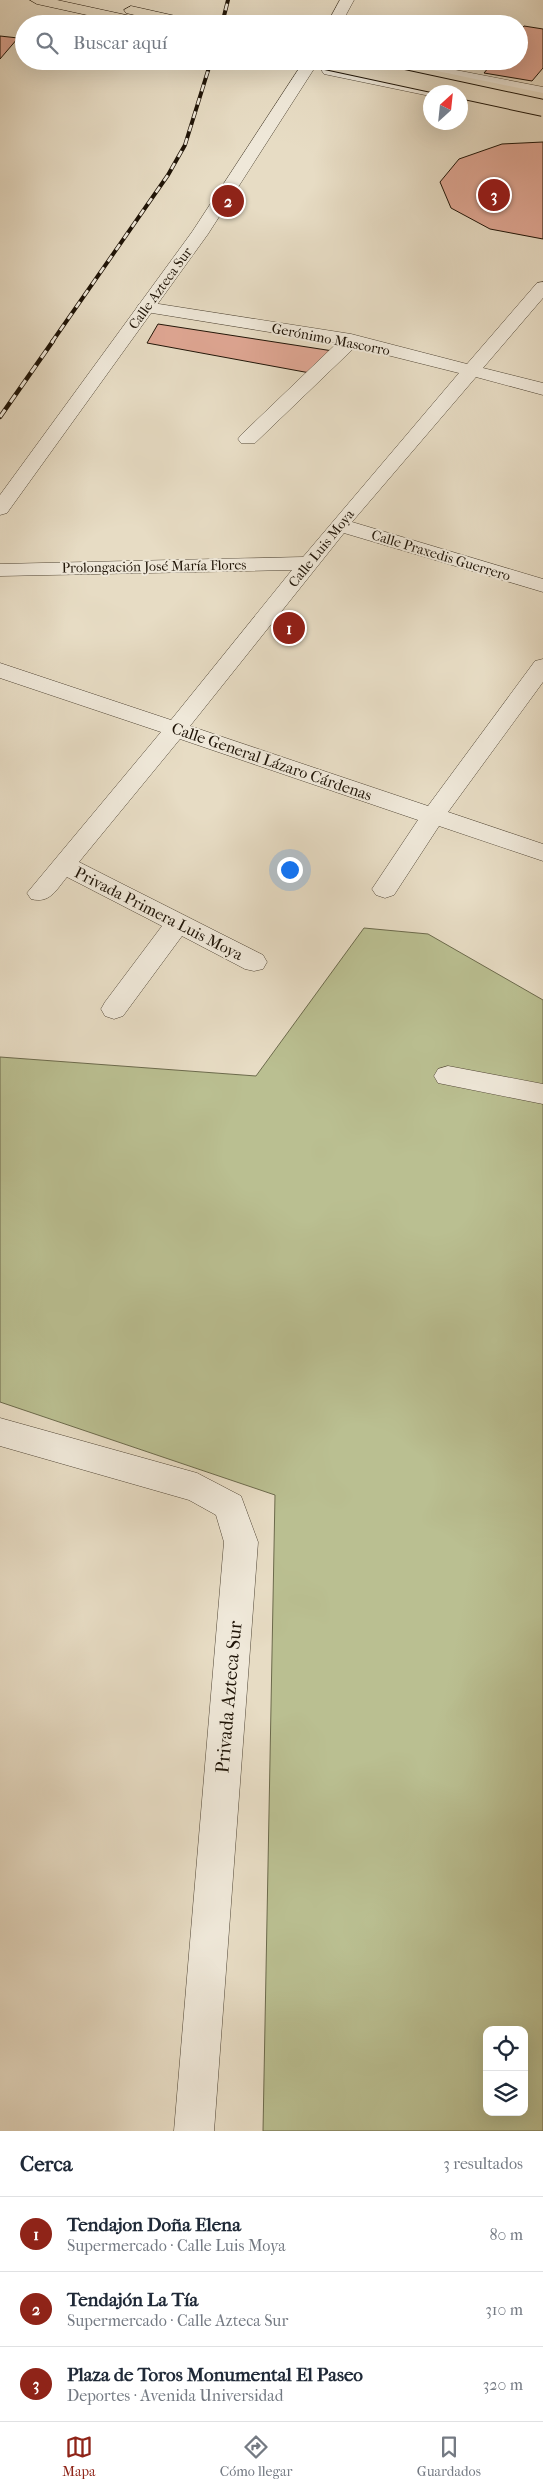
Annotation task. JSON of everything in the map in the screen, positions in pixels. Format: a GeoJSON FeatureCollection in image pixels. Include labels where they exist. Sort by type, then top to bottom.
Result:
{"type":"FeatureCollection","features":[{"type":"Feature","properties":{"kind":"main road"},"geometry":{"type":"LineString","coordinates":[[36,0],[107,15]]}},
{"type":"Feature","properties":{"kind":"main road"},"geometry":{"type":"LineString","coordinates":[[84,0],[152,15]]}},
{"type":"Feature","properties":{"kind":"main road"},"geometry":{"type":"LineString","coordinates":[[358,70],[543,108]]}},
{"type":"Feature","properties":{"kind":"main road"},"geometry":{"type":"LineString","coordinates":[[410,70],[543,98]]}},
{"type":"Feature","properties":{"kind":"street"},"geometry":{"type":"LineString","coordinates":[[339,15],[347,0]]}},
{"type":"Feature","properties":{"kind":"street","name":"Calle Azteca Sur"},"geometry":{"type":"LineString","coordinates":[[0,509],[199,234],[307,70]]}},
{"type":"Feature","properties":{"kind":"street"},"geometry":{"type":"LineString","coordinates":[[303,77],[317,70]]}},
{"type":"Feature","properties":{"kind":"street"},"geometry":{"type":"LineString","coordinates":[[352,70],[423,89]]}},
{"type":"Feature","properties":{"kind":"street"},"geometry":{"type":"LineString","coordinates":[[434,70],[543,92]]}},
{"type":"Feature","properties":{"kind":"street"},"geometry":{"type":"LineString","coordinates":[[468,100],[543,115]]}},
{"type":"Feature","properties":{"kind":"street","name":"Calle Luis Moya"},"geometry":{"type":"LineString","coordinates":[[176,729],[339,525],[543,287]]}},
{"type":"Feature","properties":{"kind":"street","name":"Gerónimo Mascorro"},"geometry":{"type":"LineString","coordinates":[[146,307],[351,340],[543,389]]}},
{"type":"Feature","properties":{"kind":"street"},"geometry":{"type":"LineString","coordinates":[[248,440],[351,340]]}},
{"type":"Feature","properties":{"kind":"street","name":"Calle Praxedis Guerrero"},"geometry":{"type":"LineString","coordinates":[[339,525],[543,586]]}},
{"type":"Feature","properties":{"kind":"street","name":"Prolongación José María Flores"},"geometry":{"type":"LineString","coordinates":[[0,570],[308,563]]}},
{"type":"Feature","properties":{"kind":"street"},"geometry":{"type":"LineString","coordinates":[[385,889],[433,816],[543,666]]}},
{"type":"Feature","properties":{"kind":"street","name":"Calle General Lázaro Cárdenas"},"geometry":{"type":"LineString","coordinates":[[0,670],[543,853]]}},
{"type":"Feature","properties":{"kind":"street","name":"Privada Primera Luis Moya"},"geometry":{"type":"LineString","coordinates":[[40,893],[176,729]]}},
{"type":"Feature","properties":{"kind":"street","name":"Privada Primera Luis Moya"},"geometry":{"type":"LineString","coordinates":[[64,865],[254,962]]}},
{"type":"Feature","properties":{"kind":"street"},"geometry":{"type":"LineString","coordinates":[[114,1009],[178,923]]}},
{"type":"Feature","properties":{"kind":"street"},"geometry":{"type":"LineString","coordinates":[[448,1076],[543,1094]]}},
{"type":"Feature","properties":{"kind":"street","name":"Privada Azteca Sur"},"geometry":{"type":"LineString","coordinates":[[0,1432],[197,1488],[229,1506],[241,1542],[194,2131]]}},
{"type":"Feature","properties":{"kind":"green space"},"geometry":{"type":"Polygon","coordinates":[[[364,928],[428,934],[543,1000],[543,2131],[263,2131],[275,1495],[0,1402],[0,1057],[256,1076],[364,928]]]}},
{"type":"Feature","properties":{"kind":"building"},"geometry":{"type":"Polygon","coordinates":[[[528,27],[543,29],[543,68],[532,81],[484,73],[486,70],[528,70],[528,27]]]}},
{"type":"Feature","properties":{"kind":"building"},"geometry":{"type":"Polygon","coordinates":[[[0,36],[15,38],[15,42],[0,59],[0,36]]]}},
{"type":"Feature","properties":{"kind":"building"},"geometry":{"type":"Polygon","coordinates":[[[543,142],[543,239],[490,229],[451,208],[440,182],[459,159],[502,144],[543,142]]]}},
{"type":"Feature","properties":{"kind":"building"},"geometry":{"type":"Polygon","coordinates":[[[158,324],[333,351],[310,373],[147,343],[158,324]]]}},
{"type":"Feature","properties":{"kind":"railway"},"geometry":{"type":"LineString","coordinates":[[224,15],[228,0]]}},
{"type":"Feature","properties":{"kind":"railway"},"geometry":{"type":"LineString","coordinates":[[52,342],[168,175],[185,145],[208,70]]}},
{"type":"Feature","properties":{"kind":"railway"},"geometry":{"type":"LineString","coordinates":[[0,417],[53,341]]}},
{"type":"Feature","properties":{"kind":"place","name":"Plaza de Toros Monumental El Paseo"},"geometry":{"type":"Point","coordinates":[494,195]}},
{"type":"Feature","properties":{"kind":"place","name":"Tendajón La Tía"},"geometry":{"type":"Point","coordinates":[228,201]}},
{"type":"Feature","properties":{"kind":"place","name":"Tendajon Doña Elena"},"geometry":{"type":"Point","coordinates":[289,628]}}]}
